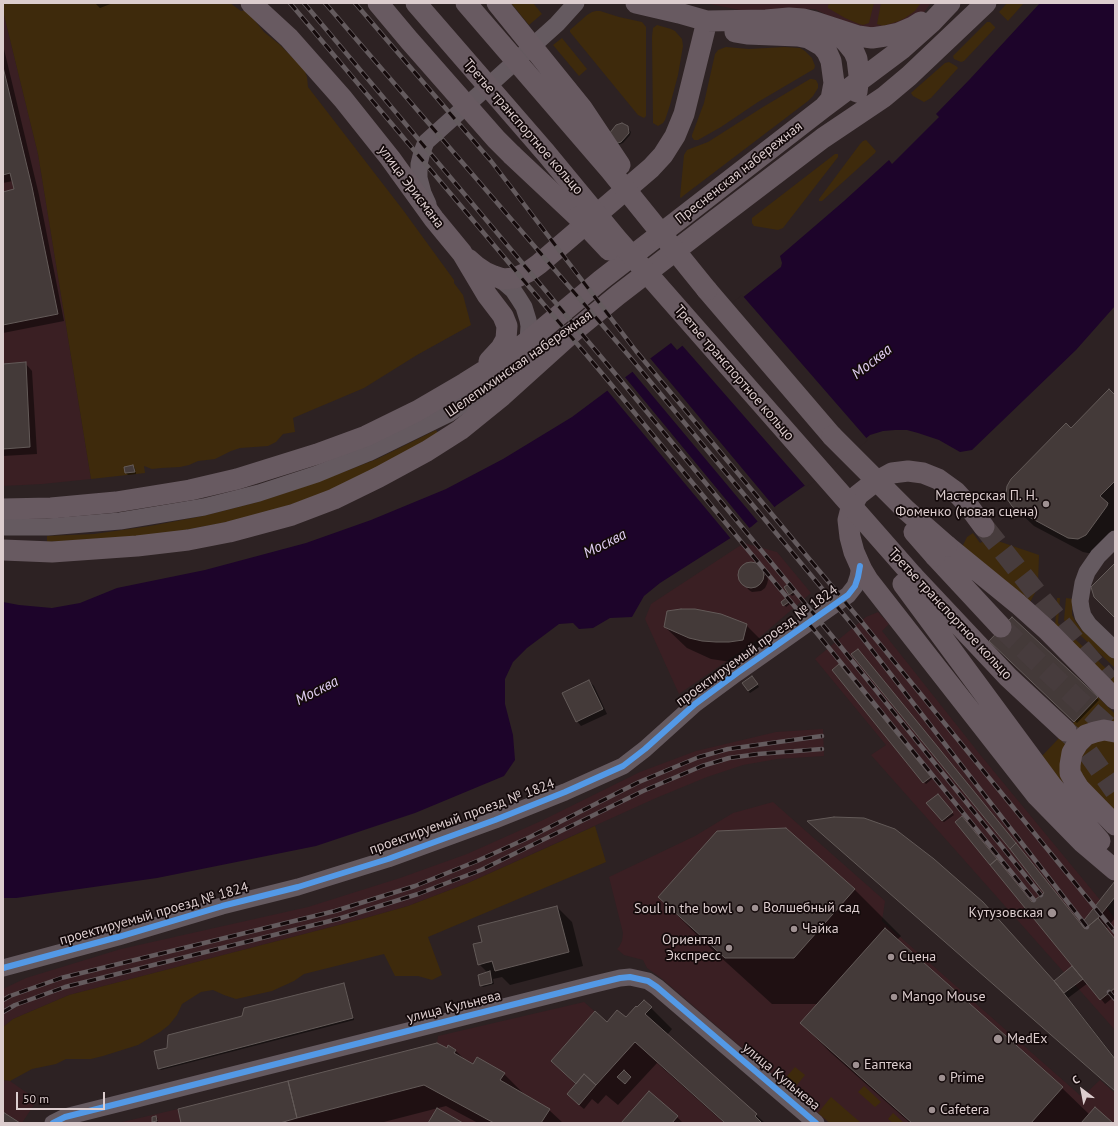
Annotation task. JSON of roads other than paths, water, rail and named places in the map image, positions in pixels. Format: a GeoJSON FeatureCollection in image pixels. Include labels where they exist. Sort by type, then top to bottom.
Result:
{"type":"FeatureCollection","features":[{"type":"Feature","properties":{"kind":"main road","name":"улица Эрисмана"},"geometry":{"type":"LineString","coordinates":[[250,3],[289,38],[390,158],[434,219],[462,253],[487,295],[503,316],[507,326],[506,339],[501,348],[465,383]]}},
{"type":"Feature","properties":{"kind":"main road"},"geometry":{"type":"LineString","coordinates":[[261,3],[273,16],[289,38]]}},
{"type":"Feature","properties":{"kind":"main road","name":"Третье транспортное кольцо"},"geometry":{"type":"LineString","coordinates":[[378,3],[496,140],[598,237],[853,529],[1066,731]]}},
{"type":"Feature","properties":{"kind":"main road","name":"Третье транспортное кольцо"},"geometry":{"type":"LineString","coordinates":[[416,3],[546,153],[908,580]]}},
{"type":"Feature","properties":{"kind":"main road"},"geometry":{"type":"LineString","coordinates":[[466,3],[610,170],[707,290],[832,436],[906,510],[941,551],[1018,604],[1047,630],[1115,699]]}},
{"type":"Feature","properties":{"kind":"main road"},"geometry":{"type":"LineString","coordinates":[[497,3],[582,108],[646,205],[707,290]]}},
{"type":"Feature","properties":{"kind":"main road"},"geometry":{"type":"LineString","coordinates":[[636,3],[679,13],[707,21],[724,29],[747,34],[798,36],[808,38],[822,46],[831,61],[834,83],[831,99],[823,108]]}},
{"type":"Feature","properties":{"kind":"main road"},"geometry":{"type":"LineString","coordinates":[[707,21],[758,21],[789,18],[803,19],[858,36],[872,38],[899,33],[913,27],[949,3]]}},
{"type":"Feature","properties":{"kind":"main road","name":"Пресненская набережная"},"geometry":{"type":"LineString","coordinates":[[528,341],[600,280],[908,43],[931,23],[949,3]]}},
{"type":"Feature","properties":{"kind":"main road","name":"Пресненская набережная"},"geometry":{"type":"LineString","coordinates":[[3,550],[52,552],[137,546],[188,540],[229,532],[292,515],[334,499],[427,451],[460,430],[502,396],[573,332],[618,295],[823,138],[884,97],[909,76],[986,3]]}},
{"type":"Feature","properties":{"kind":"main road"},"geometry":{"type":"LineString","coordinates":[[462,253],[476,266],[494,276],[504,279],[515,278],[528,272],[539,264],[651,168],[663,155],[675,136],[684,114],[707,21]]}},
{"type":"Feature","properties":{"kind":"main road"},"geometry":{"type":"LineString","coordinates":[[815,22],[837,33],[846,42],[854,52],[858,66],[859,81],[851,104],[823,138]]}},
{"type":"Feature","properties":{"kind":"main road","name":"Шелепихинская набережная"},"geometry":{"type":"LineString","coordinates":[[3,509],[51,508],[116,502],[190,490],[237,480],[317,454],[366,436],[417,411],[465,383],[505,358],[528,341]]}},
{"type":"Feature","properties":{"kind":"main road"},"geometry":{"type":"LineString","coordinates":[[984,526],[956,492],[938,479],[923,473],[908,471],[892,473],[872,484],[858,495],[851,508],[848,520],[854,552],[868,580],[1037,796],[1067,817],[1115,857]]}},
{"type":"Feature","properties":{"kind":"main road","name":"Третье транспортное кольцо"},"geometry":{"type":"LineString","coordinates":[[941,551],[1001,627]]}},
{"type":"Feature","properties":{"kind":"main road"},"geometry":{"type":"LineString","coordinates":[[908,580],[1052,786],[1067,817],[1082,842],[1115,870]]}},
{"type":"Feature","properties":{"kind":"main road"},"geometry":{"type":"LineString","coordinates":[[1115,732],[1104,730],[1086,735],[1078,743],[1072,753],[1070,765],[1070,773],[1079,788],[1115,825]]}},
{"type":"Feature","properties":{"kind":"street"},"geometry":{"type":"LineString","coordinates":[[434,219],[423,194],[419,178],[419,164],[426,142],[557,24],[576,3]]}},
{"type":"Feature","properties":{"kind":"street"},"geometry":{"type":"LineString","coordinates":[[494,276],[513,290],[524,307],[528,320],[528,341],[521,358],[511,370]]}},
{"type":"Feature","properties":{"kind":"street","name":"Шелепихинская набережная"},"geometry":{"type":"LineString","coordinates":[[3,527],[48,527],[120,521],[204,507],[259,493],[317,474],[368,454],[450,413],[482,392],[618,295]]}},
{"type":"Feature","properties":{"kind":"street"},"geometry":{"type":"LineString","coordinates":[[1115,539],[1098,556],[1087,572],[1080,594],[1083,616],[1089,625],[1115,650]]}},
{"type":"Feature","properties":{"kind":"street","name":"проектируемый проезд № 1824"},"geometry":{"type":"LineString","coordinates":[[3,968],[118,937],[222,906],[298,887],[388,859],[495,820],[565,792],[623,766],[645,750],[695,704],[848,595],[855,586],[860,566]]}},
{"type":"Feature","properties":{"kind":"street","name":"улица Кульнева"},"geometry":{"type":"LineString","coordinates":[[53,1123],[65,1117],[595,984],[630,977],[648,981],[657,987],[816,1123]]}},
{"type":"Feature","properties":{"kind":"water","name":"Москва"},"geometry":{"type":"Polygon","coordinates":[[[1040,3],[1115,3],[1115,306],[1076,350],[972,450],[960,452],[939,440],[907,430],[883,431],[870,435],[827,470],[777,505],[751,527],[729,539],[660,583],[644,596],[632,617],[610,618],[593,628],[579,629],[573,623],[559,624],[527,648],[513,662],[505,679],[505,704],[513,735],[515,760],[504,776],[415,813],[316,846],[157,878],[16,898],[3,898],[3,602],[52,608],[80,603],[117,588],[205,570],[306,543],[371,520],[446,489],[503,459],[572,417],[671,343],[677,350],[781,267],[782,263],[780,256],[889,160],[892,164],[939,117],[936,114],[1040,3]]]}},
{"type":"Feature","properties":{"kind":"tunnel"},"geometry":{"type":"LineString","coordinates":[[984,527],[1078,645],[1109,681]]}},
{"type":"Feature","properties":{"kind":"tunnel"},"geometry":{"type":"LineString","coordinates":[[1001,627],[1115,733]]}},
{"type":"Feature","properties":{"kind":"tunnel"},"geometry":{"type":"LineString","coordinates":[[1066,731],[1084,747],[1115,791]]}},
{"type":"Feature","properties":{"kind":"railway"},"geometry":{"type":"LineString","coordinates":[[290,3],[605,377],[829,648],[1034,900]]}},
{"type":"Feature","properties":{"kind":"railway"},"geometry":{"type":"LineString","coordinates":[[304,3],[613,371],[837,642],[1041,895]]}},
{"type":"Feature","properties":{"kind":"railway"},"geometry":{"type":"LineString","coordinates":[[325,3],[629,356],[854,627],[1087,927]]}},
{"type":"Feature","properties":{"kind":"railway"},"geometry":{"type":"LineString","coordinates":[[355,3],[491,161],[636,351],[861,621],[1115,932]]}},
{"type":"Feature","properties":{"kind":"railway"},"geometry":{"type":"LineString","coordinates":[[3,1000],[10,996],[61,978],[335,911],[415,886],[477,861],[530,837],[639,782],[699,757],[728,749],[822,736]]}},
{"type":"Feature","properties":{"kind":"railway"},"geometry":{"type":"LineString","coordinates":[[3,1012],[15,1005],[65,987],[338,919],[418,894],[481,870],[643,791],[702,766],[729,758],[822,749]]}},
{"type":"Feature","properties":{"kind":"railway"},"geometry":{"type":"LineString","coordinates":[[1109,992],[1115,999]]}},
{"type":"Feature","properties":{"kind":"place","name":"Мастерская П. Н. Фоменко (новая сцена)"},"geometry":{"type":"Point","coordinates":[1046,504]}},
{"type":"Feature","properties":{"kind":"place","name":"Волшебный сад"},"geometry":{"type":"Point","coordinates":[755,908]}},
{"type":"Feature","properties":{"kind":"place","name":"Soul in the bowl"},"geometry":{"type":"Point","coordinates":[740,909]}},
{"type":"Feature","properties":{"kind":"place","name":"Кутузовская"},"geometry":{"type":"Point","coordinates":[1052,913]}},
{"type":"Feature","properties":{"kind":"place","name":"Чайка"},"geometry":{"type":"Point","coordinates":[794,929]}},
{"type":"Feature","properties":{"kind":"place","name":"Ориентал Экспресс"},"geometry":{"type":"Point","coordinates":[729,948]}},
{"type":"Feature","properties":{"kind":"place","name":"Сцена"},"geometry":{"type":"Point","coordinates":[891,957]}},
{"type":"Feature","properties":{"kind":"place","name":"Mango Mouse"},"geometry":{"type":"Point","coordinates":[894,997]}},
{"type":"Feature","properties":{"kind":"place","name":"MedEx"},"geometry":{"type":"Point","coordinates":[998,1039]}},
{"type":"Feature","properties":{"kind":"place","name":"Еаптека"},"geometry":{"type":"Point","coordinates":[856,1065]}},
{"type":"Feature","properties":{"kind":"place","name":"Prime"},"geometry":{"type":"Point","coordinates":[942,1078]}},
{"type":"Feature","properties":{"kind":"place","name":"Cafetera"},"geometry":{"type":"Point","coordinates":[932,1110]}}]}
